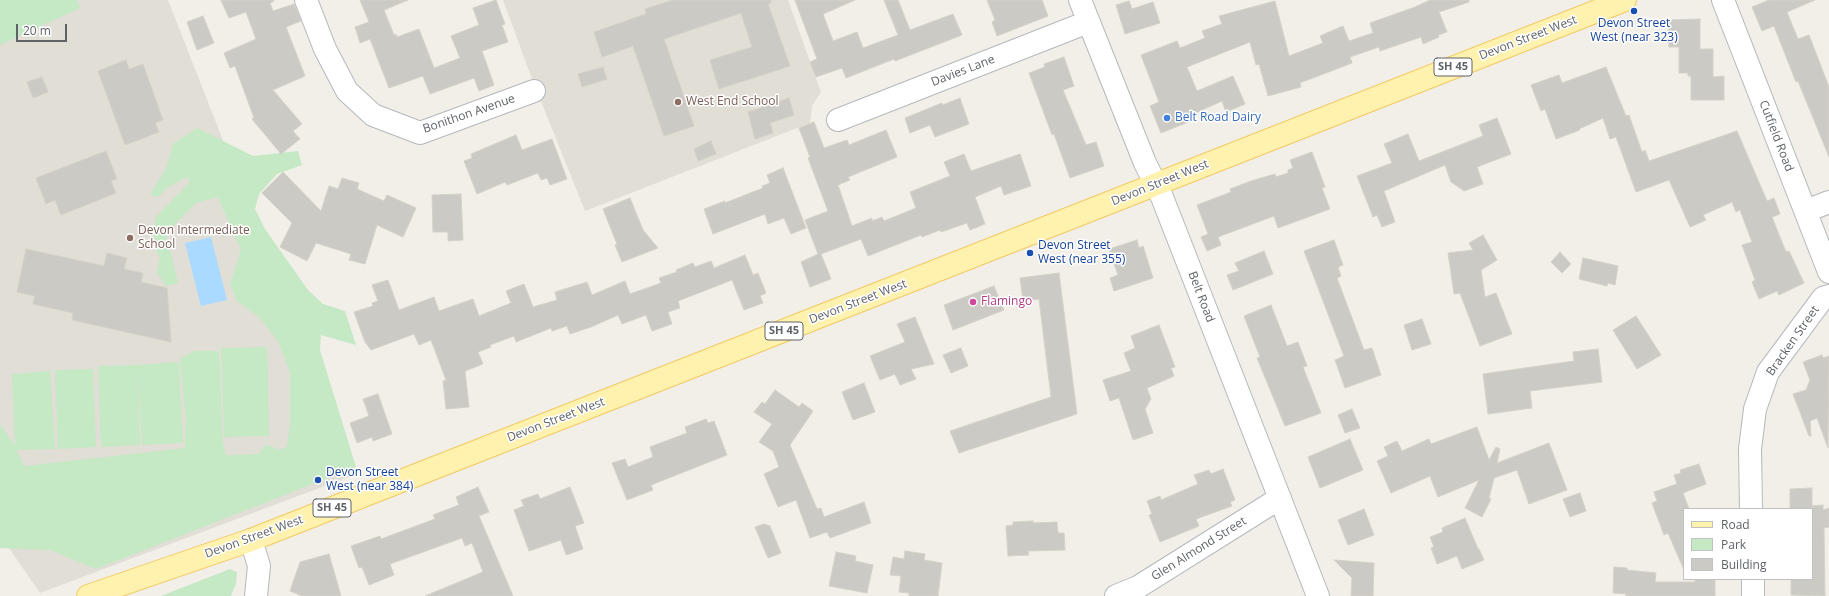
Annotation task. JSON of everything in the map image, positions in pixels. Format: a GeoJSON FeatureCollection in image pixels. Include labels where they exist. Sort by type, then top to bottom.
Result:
{"type":"FeatureCollection","features":[{"type":"Feature","properties":{"kind":"main road","name":"Devon Street West"},"geometry":{"type":"LineString","coordinates":[[88,596],[251,540],[1625,0]]}},
{"type":"Feature","properties":{"kind":"street","name":"Bonithon Avenue"},"geometry":{"type":"LineString","coordinates":[[306,0],[324,49],[347,91],[373,115],[420,133],[534,91]]}},
{"type":"Feature","properties":{"kind":"street","name":"Belt Road"},"geometry":{"type":"LineString","coordinates":[[1080,0],[1140,151],[1162,197],[1318,596]]}},
{"type":"Feature","properties":{"kind":"street","name":"Cutfield Road"},"geometry":{"type":"LineString","coordinates":[[1723,0],[1829,272]]}},
{"type":"Feature","properties":{"kind":"street","name":"Davies Lane"},"geometry":{"type":"LineString","coordinates":[[838,120],[1088,22]]}},
{"type":"Feature","properties":{"kind":"street"},"geometry":{"type":"LineString","coordinates":[[1806,211],[1829,202]]}},
{"type":"Feature","properties":{"kind":"street","name":"Bracken Street"},"geometry":{"type":"LineString","coordinates":[[1752,508],[1750,449],[1755,409],[1768,372],[1823,298],[1829,296]]}},
{"type":"Feature","properties":{"kind":"street","name":"Glen Almond Street"},"geometry":{"type":"LineString","coordinates":[[1116,596],[1138,588],[1280,498]]}},
{"type":"Feature","properties":{"kind":"street"},"geometry":{"type":"LineString","coordinates":[[251,540],[259,566],[256,596]]}},
{"type":"Feature","properties":{"kind":"street"},"geometry":{"type":"LineString","coordinates":[[1753,580],[1753,596]]}},
{"type":"Feature","properties":{"kind":"shaded area","name":"Devon Intermediate School"},"geometry":{"type":"Polygon","coordinates":[[[0,0],[168,0],[354,475],[40,593],[0,535],[0,0]]]}},
{"type":"Feature","properties":{"kind":"shaded area","name":"West End School"},"geometry":{"type":"Polygon","coordinates":[[[503,0],[788,0],[821,92],[812,106],[810,123],[585,211],[532,79],[503,0]]]}},
{"type":"Feature","properties":{"kind":"green space"},"geometry":{"type":"Polygon","coordinates":[[[0,0],[77,0],[80,8],[0,45],[0,0]]]}},
{"type":"Feature","properties":{"kind":"green space"},"geometry":{"type":"Polygon","coordinates":[[[197,128],[253,156],[298,151],[302,165],[277,174],[259,194],[255,209],[265,229],[308,290],[323,304],[345,311],[356,345],[321,335],[320,350],[356,467],[96,569],[50,550],[0,548],[0,424],[15,446],[12,374],[50,371],[55,449],[16,450],[24,466],[185,448],[186,420],[180,359],[194,351],[219,351],[223,445],[226,455],[259,454],[266,444],[279,450],[287,447],[290,424],[290,373],[279,343],[259,317],[237,301],[230,284],[241,250],[218,197],[196,203],[166,233],[178,283],[166,286],[157,272],[160,257],[152,243],[156,217],[190,182],[187,177],[168,187],[158,197],[150,194],[166,169],[173,144],[197,128]]]}},
{"type":"Feature","properties":{"kind":"green space"},"geometry":{"type":"Polygon","coordinates":[[[267,347],[269,436],[224,437],[221,348],[267,347]]]}},
{"type":"Feature","properties":{"kind":"green space"},"geometry":{"type":"Polygon","coordinates":[[[179,362],[183,443],[142,445],[137,365],[179,362]]]}},
{"type":"Feature","properties":{"kind":"green space"},"geometry":{"type":"Polygon","coordinates":[[[137,365],[140,445],[101,447],[98,366],[137,365]]]}},
{"type":"Feature","properties":{"kind":"green space"},"geometry":{"type":"Polygon","coordinates":[[[93,369],[96,447],[58,449],[55,370],[93,369]]]}},
{"type":"Feature","properties":{"kind":"green space"},"geometry":{"type":"Polygon","coordinates":[[[230,569],[237,572],[236,584],[231,596],[161,596],[230,569]]]}},
{"type":"Feature","properties":{"kind":"water"},"geometry":{"type":"Polygon","coordinates":[[[211,237],[227,300],[201,306],[185,243],[211,237]]]}},
{"type":"Feature","properties":{"kind":"building"},"geometry":{"type":"Polygon","coordinates":[[[221,0],[274,0],[270,3],[273,11],[294,4],[301,21],[286,27],[305,76],[273,90],[302,124],[293,131],[300,139],[281,154],[252,119],[254,118],[235,66],[230,68],[224,53],[256,39],[246,12],[229,18],[221,0]]]}},
{"type":"Feature","properties":{"kind":"building"},"geometry":{"type":"Polygon","coordinates":[[[360,0],[408,0],[384,10],[394,35],[396,34],[397,37],[419,29],[434,68],[460,58],[451,36],[479,25],[473,8],[496,0],[505,24],[502,25],[508,42],[482,51],[494,85],[479,91],[474,78],[430,94],[423,76],[389,88],[370,39],[360,43],[355,27],[369,22],[360,0]]]}},
{"type":"Feature","properties":{"kind":"building"},"geometry":{"type":"Polygon","coordinates":[[[673,0],[771,0],[771,3],[768,4],[790,66],[719,89],[710,60],[752,47],[741,13],[664,39],[694,126],[664,136],[633,46],[602,57],[594,32],[646,14],[645,9],[673,0]]]}},
{"type":"Feature","properties":{"kind":"building"},"geometry":{"type":"Polygon","coordinates":[[[795,0],[855,0],[823,14],[833,41],[857,32],[863,48],[898,35],[884,0],[898,0],[910,30],[953,14],[962,35],[846,78],[842,68],[816,77],[810,62],[817,59],[795,0]]]}},
{"type":"Feature","properties":{"kind":"building"},"geometry":{"type":"Polygon","coordinates":[[[987,0],[1042,0],[1048,16],[997,36],[992,22],[995,20],[987,0]]]}},
{"type":"Feature","properties":{"kind":"building"},"geometry":{"type":"Polygon","coordinates":[[[1430,0],[1469,0],[1469,2],[1439,12],[1447,32],[1438,35],[1439,37],[1423,44],[1421,37],[1380,51],[1379,47],[1350,57],[1352,63],[1300,83],[1301,87],[1268,96],[1259,64],[1256,65],[1250,42],[1187,67],[1197,91],[1233,76],[1245,104],[1226,112],[1222,101],[1189,116],[1191,121],[1161,133],[1150,106],[1159,102],[1141,55],[1177,41],[1180,48],[1205,38],[1202,31],[1222,24],[1219,16],[1275,1],[1289,56],[1323,43],[1320,36],[1343,26],[1349,41],[1373,33],[1370,23],[1430,0]]]}},
{"type":"Feature","properties":{"kind":"building"},"geometry":{"type":"Polygon","coordinates":[[[1769,0],[1815,0],[1787,12],[1798,39],[1809,35],[1829,87],[1829,157],[1798,81],[1796,82],[1774,26],[1762,31],[1752,7],[1769,0]]]}},
{"type":"Feature","properties":{"kind":"building"},"geometry":{"type":"Polygon","coordinates":[[[1129,1],[1132,9],[1153,2],[1160,23],[1125,34],[1116,5],[1129,1]]]}},
{"type":"Feature","properties":{"kind":"building"},"geometry":{"type":"Polygon","coordinates":[[[203,16],[214,43],[197,50],[187,22],[203,16]]]}},
{"type":"Feature","properties":{"kind":"building"},"geometry":{"type":"Polygon","coordinates":[[[1700,19],[1700,49],[1713,49],[1713,77],[1724,76],[1724,100],[1691,100],[1691,76],[1688,76],[1688,73],[1679,73],[1679,47],[1669,47],[1668,20],[1700,19]]]}},
{"type":"Feature","properties":{"kind":"building"},"geometry":{"type":"Polygon","coordinates":[[[1064,57],[1074,86],[1063,90],[1086,145],[1096,142],[1104,166],[1070,178],[1029,73],[1045,67],[1044,64],[1064,57]]]}},
{"type":"Feature","properties":{"kind":"building"},"geometry":{"type":"Polygon","coordinates":[[[126,60],[129,69],[143,64],[163,120],[155,123],[159,132],[125,145],[98,71],[126,60]]]}},
{"type":"Feature","properties":{"kind":"building"},"geometry":{"type":"Polygon","coordinates":[[[603,67],[607,79],[582,87],[578,74],[603,67]]]}},
{"type":"Feature","properties":{"kind":"building"},"geometry":{"type":"Polygon","coordinates":[[[1606,67],[1626,116],[1629,115],[1642,152],[1645,150],[1649,161],[1737,131],[1767,201],[1774,198],[1780,214],[1772,217],[1786,252],[1789,251],[1804,283],[1779,295],[1777,291],[1759,299],[1752,282],[1755,280],[1742,245],[1752,242],[1740,210],[1736,212],[1732,202],[1703,215],[1706,220],[1690,227],[1669,180],[1636,192],[1616,137],[1610,139],[1603,118],[1579,129],[1580,130],[1556,139],[1545,109],[1541,111],[1531,85],[1559,75],[1562,83],[1606,67]]]}},
{"type":"Feature","properties":{"kind":"building"},"geometry":{"type":"Polygon","coordinates":[[[42,77],[48,92],[33,98],[27,82],[42,77]]]}},
{"type":"Feature","properties":{"kind":"building"},"geometry":{"type":"Polygon","coordinates":[[[789,98],[794,115],[770,123],[773,133],[755,139],[748,112],[789,98]]]}},
{"type":"Feature","properties":{"kind":"building"},"geometry":{"type":"Polygon","coordinates":[[[960,98],[969,124],[935,137],[930,125],[910,133],[905,118],[942,103],[943,105],[960,98]]]}},
{"type":"Feature","properties":{"kind":"building"},"geometry":{"type":"Polygon","coordinates":[[[1497,118],[1511,154],[1477,167],[1483,184],[1464,191],[1451,182],[1445,165],[1384,191],[1395,222],[1382,227],[1377,215],[1373,217],[1357,176],[1392,163],[1384,144],[1408,134],[1419,161],[1483,136],[1479,125],[1497,118]]]}},
{"type":"Feature","properties":{"kind":"building"},"geometry":{"type":"Polygon","coordinates":[[[814,122],[824,148],[847,140],[849,145],[886,130],[897,157],[848,177],[850,180],[838,185],[852,226],[872,218],[872,221],[882,217],[884,221],[916,208],[910,192],[950,176],[944,162],[964,154],[971,171],[1020,154],[1031,186],[1004,195],[1001,186],[975,197],[985,224],[970,230],[967,223],[941,232],[940,230],[922,237],[921,235],[868,256],[861,239],[821,254],[831,279],[810,287],[801,262],[818,254],[805,220],[828,211],[808,158],[810,157],[799,128],[814,122]]]}},
{"type":"Feature","properties":{"kind":"building"},"geometry":{"type":"Polygon","coordinates":[[[516,135],[522,150],[552,139],[567,179],[550,185],[547,178],[541,180],[538,173],[507,185],[505,182],[477,194],[464,161],[472,158],[471,154],[516,135]]]}},
{"type":"Feature","properties":{"kind":"building"},"geometry":{"type":"Polygon","coordinates":[[[711,141],[716,154],[698,161],[694,149],[711,141]]]}},
{"type":"Feature","properties":{"kind":"building"},"geometry":{"type":"Polygon","coordinates":[[[106,151],[117,179],[111,181],[116,193],[61,215],[55,200],[46,204],[36,178],[106,151]]]}},
{"type":"Feature","properties":{"kind":"building"},"geometry":{"type":"Polygon","coordinates":[[[1312,152],[1325,187],[1322,188],[1330,209],[1278,228],[1274,216],[1218,237],[1221,245],[1207,251],[1201,237],[1208,234],[1197,205],[1231,192],[1230,189],[1251,181],[1275,174],[1276,177],[1288,173],[1288,170],[1293,168],[1290,160],[1312,152]]]}},
{"type":"Feature","properties":{"kind":"building"},"geometry":{"type":"Polygon","coordinates":[[[783,168],[806,228],[791,234],[784,218],[768,224],[765,214],[713,234],[704,209],[725,201],[725,203],[763,188],[762,186],[770,183],[767,175],[783,168]]]}},
{"type":"Feature","properties":{"kind":"building"},"geometry":{"type":"Polygon","coordinates":[[[283,172],[321,211],[329,186],[338,189],[342,178],[359,183],[357,189],[384,201],[387,195],[416,208],[403,237],[377,225],[365,264],[349,260],[351,254],[316,243],[307,261],[280,247],[292,223],[262,193],[283,172]]]}},
{"type":"Feature","properties":{"kind":"building"},"geometry":{"type":"Polygon","coordinates":[[[461,194],[463,240],[448,241],[448,232],[433,232],[432,195],[461,194]]]}},
{"type":"Feature","properties":{"kind":"building"},"geometry":{"type":"Polygon","coordinates":[[[630,198],[643,230],[658,248],[622,262],[615,245],[617,244],[603,209],[630,198]]]}},
{"type":"Feature","properties":{"kind":"building"},"geometry":{"type":"Polygon","coordinates":[[[1483,235],[1497,260],[1481,270],[1485,297],[1496,293],[1512,334],[1480,346],[1460,293],[1454,294],[1448,253],[1473,250],[1469,243],[1483,235]]]}},
{"type":"Feature","properties":{"kind":"building"},"geometry":{"type":"Polygon","coordinates":[[[1137,240],[1139,248],[1143,246],[1153,278],[1114,291],[1110,278],[1118,275],[1109,249],[1137,240]]]}},
{"type":"Feature","properties":{"kind":"building"},"geometry":{"type":"Polygon","coordinates":[[[1334,240],[1343,265],[1338,267],[1341,276],[1337,278],[1364,350],[1372,348],[1381,375],[1345,388],[1335,360],[1344,356],[1304,251],[1334,240]]]}},
{"type":"Feature","properties":{"kind":"building"},"geometry":{"type":"Polygon","coordinates":[[[26,249],[104,266],[107,253],[127,258],[124,269],[143,273],[141,282],[167,288],[171,342],[72,320],[73,313],[33,304],[35,296],[17,292],[26,249]]]}},
{"type":"Feature","properties":{"kind":"building"},"geometry":{"type":"Polygon","coordinates":[[[1264,251],[1273,274],[1233,290],[1227,275],[1239,271],[1235,263],[1264,251]]]}},
{"type":"Feature","properties":{"kind":"building"},"geometry":{"type":"Polygon","coordinates":[[[1560,252],[1571,264],[1562,273],[1551,262],[1560,252]]]}},
{"type":"Feature","properties":{"kind":"building"},"geometry":{"type":"Polygon","coordinates":[[[745,255],[753,275],[758,273],[766,293],[760,296],[763,303],[744,310],[732,280],[678,301],[680,308],[668,312],[672,324],[652,331],[646,315],[622,324],[618,315],[591,327],[570,334],[567,326],[552,331],[551,328],[516,342],[514,336],[490,345],[491,347],[478,352],[483,364],[465,371],[469,407],[446,409],[443,381],[446,380],[431,340],[419,345],[414,334],[371,350],[365,342],[354,312],[373,306],[372,303],[378,301],[372,285],[388,280],[399,310],[434,297],[439,311],[473,299],[479,316],[511,303],[506,291],[524,284],[533,307],[557,300],[555,292],[587,282],[592,295],[625,281],[630,294],[661,283],[659,278],[677,272],[676,270],[693,263],[695,267],[711,261],[714,268],[745,255]]]}},
{"type":"Feature","properties":{"kind":"building"},"geometry":{"type":"Polygon","coordinates":[[[1583,258],[1618,266],[1615,285],[1608,283],[1607,286],[1579,279],[1583,258]]]}},
{"type":"Feature","properties":{"kind":"building"},"geometry":{"type":"Polygon","coordinates":[[[1059,273],[1077,414],[959,453],[950,431],[1051,397],[1039,299],[1023,301],[1020,278],[1059,273]]]}},
{"type":"Feature","properties":{"kind":"building"},"geometry":{"type":"Polygon","coordinates":[[[994,286],[1004,310],[953,330],[944,305],[994,286]]]}},
{"type":"Feature","properties":{"kind":"building"},"geometry":{"type":"Polygon","coordinates":[[[1271,305],[1287,346],[1298,342],[1307,366],[1303,367],[1321,413],[1285,426],[1257,358],[1260,357],[1244,316],[1271,305]]]}},
{"type":"Feature","properties":{"kind":"building"},"geometry":{"type":"Polygon","coordinates":[[[1636,316],[1661,355],[1637,369],[1613,330],[1636,316]]]}},
{"type":"Feature","properties":{"kind":"building"},"geometry":{"type":"Polygon","coordinates":[[[915,317],[934,364],[911,369],[916,379],[900,385],[895,374],[880,380],[870,356],[905,342],[897,324],[915,317]]]}},
{"type":"Feature","properties":{"kind":"building"},"geometry":{"type":"Polygon","coordinates":[[[1422,319],[1431,344],[1412,350],[1404,325],[1422,319]]]}},
{"type":"Feature","properties":{"kind":"building"},"geometry":{"type":"Polygon","coordinates":[[[1159,325],[1175,367],[1171,368],[1174,376],[1147,388],[1151,399],[1145,409],[1153,433],[1133,440],[1119,398],[1110,401],[1103,380],[1131,371],[1124,353],[1135,348],[1131,336],[1159,325]]]}},
{"type":"Feature","properties":{"kind":"building"},"geometry":{"type":"Polygon","coordinates":[[[961,348],[968,366],[951,373],[943,355],[961,348]]]}},
{"type":"Feature","properties":{"kind":"building"},"geometry":{"type":"Polygon","coordinates":[[[1598,349],[1602,382],[1530,391],[1532,408],[1488,414],[1483,374],[1574,361],[1573,352],[1598,349]]]}},
{"type":"Feature","properties":{"kind":"building"},"geometry":{"type":"Polygon","coordinates":[[[1822,355],[1823,358],[1829,356],[1828,448],[1817,418],[1810,421],[1811,436],[1809,436],[1793,394],[1806,390],[1810,380],[1803,362],[1822,355]]]}},
{"type":"Feature","properties":{"kind":"building"},"geometry":{"type":"Polygon","coordinates":[[[864,383],[875,412],[853,420],[842,392],[864,383]]]}},
{"type":"Feature","properties":{"kind":"building"},"geometry":{"type":"Polygon","coordinates":[[[775,390],[799,407],[802,403],[813,411],[790,445],[817,509],[821,508],[824,517],[864,502],[871,523],[830,538],[827,532],[810,538],[796,500],[778,507],[764,474],[779,467],[773,451],[759,442],[772,424],[754,412],[762,402],[765,404],[775,390]]]}},
{"type":"Feature","properties":{"kind":"building"},"geometry":{"type":"Polygon","coordinates":[[[378,394],[392,434],[373,441],[372,437],[357,443],[350,423],[369,416],[363,399],[378,394]]]}},
{"type":"Feature","properties":{"kind":"building"},"geometry":{"type":"Polygon","coordinates":[[[1352,409],[1360,428],[1345,433],[1338,415],[1352,409]]]}},
{"type":"Feature","properties":{"kind":"building"},"geometry":{"type":"Polygon","coordinates":[[[706,419],[708,423],[714,421],[727,455],[651,485],[653,490],[627,500],[612,463],[625,459],[628,467],[653,457],[650,447],[687,433],[685,427],[706,419]]]}},
{"type":"Feature","properties":{"kind":"building"},"geometry":{"type":"Polygon","coordinates":[[[1477,427],[1489,460],[1496,447],[1500,449],[1497,463],[1549,443],[1567,490],[1529,504],[1517,470],[1494,478],[1489,498],[1491,499],[1482,517],[1465,508],[1479,480],[1438,497],[1430,476],[1391,493],[1377,461],[1388,456],[1384,447],[1397,441],[1402,451],[1429,439],[1431,444],[1477,427]]]}},
{"type":"Feature","properties":{"kind":"building"},"geometry":{"type":"Polygon","coordinates":[[[1350,439],[1363,470],[1320,488],[1308,457],[1350,439]]]}},
{"type":"Feature","properties":{"kind":"building"},"geometry":{"type":"Polygon","coordinates":[[[1699,464],[1706,484],[1683,493],[1689,508],[1683,508],[1683,568],[1668,533],[1664,535],[1652,503],[1657,501],[1654,492],[1677,484],[1674,475],[1681,473],[1680,470],[1699,464]]]}},
{"type":"Feature","properties":{"kind":"building"},"geometry":{"type":"Polygon","coordinates":[[[1223,469],[1235,500],[1230,502],[1232,506],[1196,519],[1199,526],[1160,542],[1149,515],[1152,514],[1147,501],[1160,496],[1161,500],[1198,484],[1194,475],[1209,470],[1211,474],[1223,469]]]}},
{"type":"Feature","properties":{"kind":"building"},"geometry":{"type":"Polygon","coordinates":[[[478,487],[489,512],[479,516],[513,596],[425,596],[483,572],[472,543],[465,546],[462,538],[390,564],[394,575],[369,585],[362,567],[359,568],[351,546],[380,536],[381,539],[435,519],[433,515],[459,505],[456,497],[478,487]]]}},
{"type":"Feature","properties":{"kind":"building"},"geometry":{"type":"Polygon","coordinates":[[[570,487],[584,523],[575,526],[583,549],[566,555],[561,540],[529,551],[514,510],[524,506],[521,500],[538,494],[540,499],[570,487]]]}},
{"type":"Feature","properties":{"kind":"building"},"geometry":{"type":"Polygon","coordinates":[[[1812,488],[1812,508],[1790,508],[1790,489],[1812,488]]]}},
{"type":"Feature","properties":{"kind":"building"},"geometry":{"type":"Polygon","coordinates":[[[1580,493],[1586,511],[1570,517],[1563,499],[1580,493]]]}},
{"type":"Feature","properties":{"kind":"building"},"geometry":{"type":"Polygon","coordinates":[[[1823,505],[1823,510],[1829,508],[1829,527],[1824,528],[1825,596],[1791,595],[1791,580],[1813,580],[1812,506],[1823,505]]]}},
{"type":"Feature","properties":{"kind":"building"},"geometry":{"type":"Polygon","coordinates":[[[1364,509],[1374,535],[1348,545],[1338,520],[1364,509]]]}},
{"type":"Feature","properties":{"kind":"building"},"geometry":{"type":"Polygon","coordinates":[[[1465,518],[1484,560],[1462,569],[1457,556],[1437,564],[1431,548],[1434,547],[1430,537],[1443,532],[1442,528],[1465,518]]]}},
{"type":"Feature","properties":{"kind":"building"},"geometry":{"type":"Polygon","coordinates":[[[1033,521],[1033,523],[1057,522],[1058,533],[1064,533],[1065,550],[1028,551],[1029,555],[1008,556],[1006,526],[1013,525],[1013,522],[1033,521]]]}},
{"type":"Feature","properties":{"kind":"building"},"geometry":{"type":"Polygon","coordinates":[[[764,524],[770,526],[781,553],[768,558],[755,527],[764,524]]]}},
{"type":"Feature","properties":{"kind":"building"},"geometry":{"type":"Polygon","coordinates":[[[905,551],[925,554],[924,560],[942,563],[938,596],[909,596],[909,593],[899,592],[901,576],[890,575],[893,557],[904,559],[905,551]]]}},
{"type":"Feature","properties":{"kind":"building"},"geometry":{"type":"Polygon","coordinates":[[[836,552],[856,556],[855,561],[873,565],[867,593],[829,586],[836,552]]]}},
{"type":"Feature","properties":{"kind":"building"},"geometry":{"type":"Polygon","coordinates":[[[329,554],[341,596],[302,596],[290,591],[300,562],[329,554]]]}},
{"type":"Feature","properties":{"kind":"building"},"geometry":{"type":"Polygon","coordinates":[[[1334,560],[1374,563],[1373,596],[1351,596],[1352,578],[1334,560]]]}},
{"type":"Feature","properties":{"kind":"building"},"geometry":{"type":"Polygon","coordinates":[[[1614,567],[1656,573],[1655,582],[1695,582],[1695,580],[1715,580],[1715,596],[1626,596],[1626,594],[1613,593],[1614,567]]]}},
{"type":"Feature","properties":{"kind":"place","name":"Devon Street West (near 323)"},"geometry":{"type":"Point","coordinates":[1634,11]}},
{"type":"Feature","properties":{"kind":"place","name":"West End School"},"geometry":{"type":"Point","coordinates":[678,102]}},
{"type":"Feature","properties":{"kind":"place","name":"Belt Road Dairy"},"geometry":{"type":"Point","coordinates":[1167,118]}},
{"type":"Feature","properties":{"kind":"place","name":"Devon Intermediate School"},"geometry":{"type":"Point","coordinates":[130,238]}},
{"type":"Feature","properties":{"kind":"place","name":"Devon Street West (near 355)"},"geometry":{"type":"Point","coordinates":[1030,253]}},
{"type":"Feature","properties":{"kind":"place","name":"Flamingo"},"geometry":{"type":"Point","coordinates":[973,302]}},
{"type":"Feature","properties":{"kind":"place","name":"Devon Street West (near 384)"},"geometry":{"type":"Point","coordinates":[318,480]}}]}
